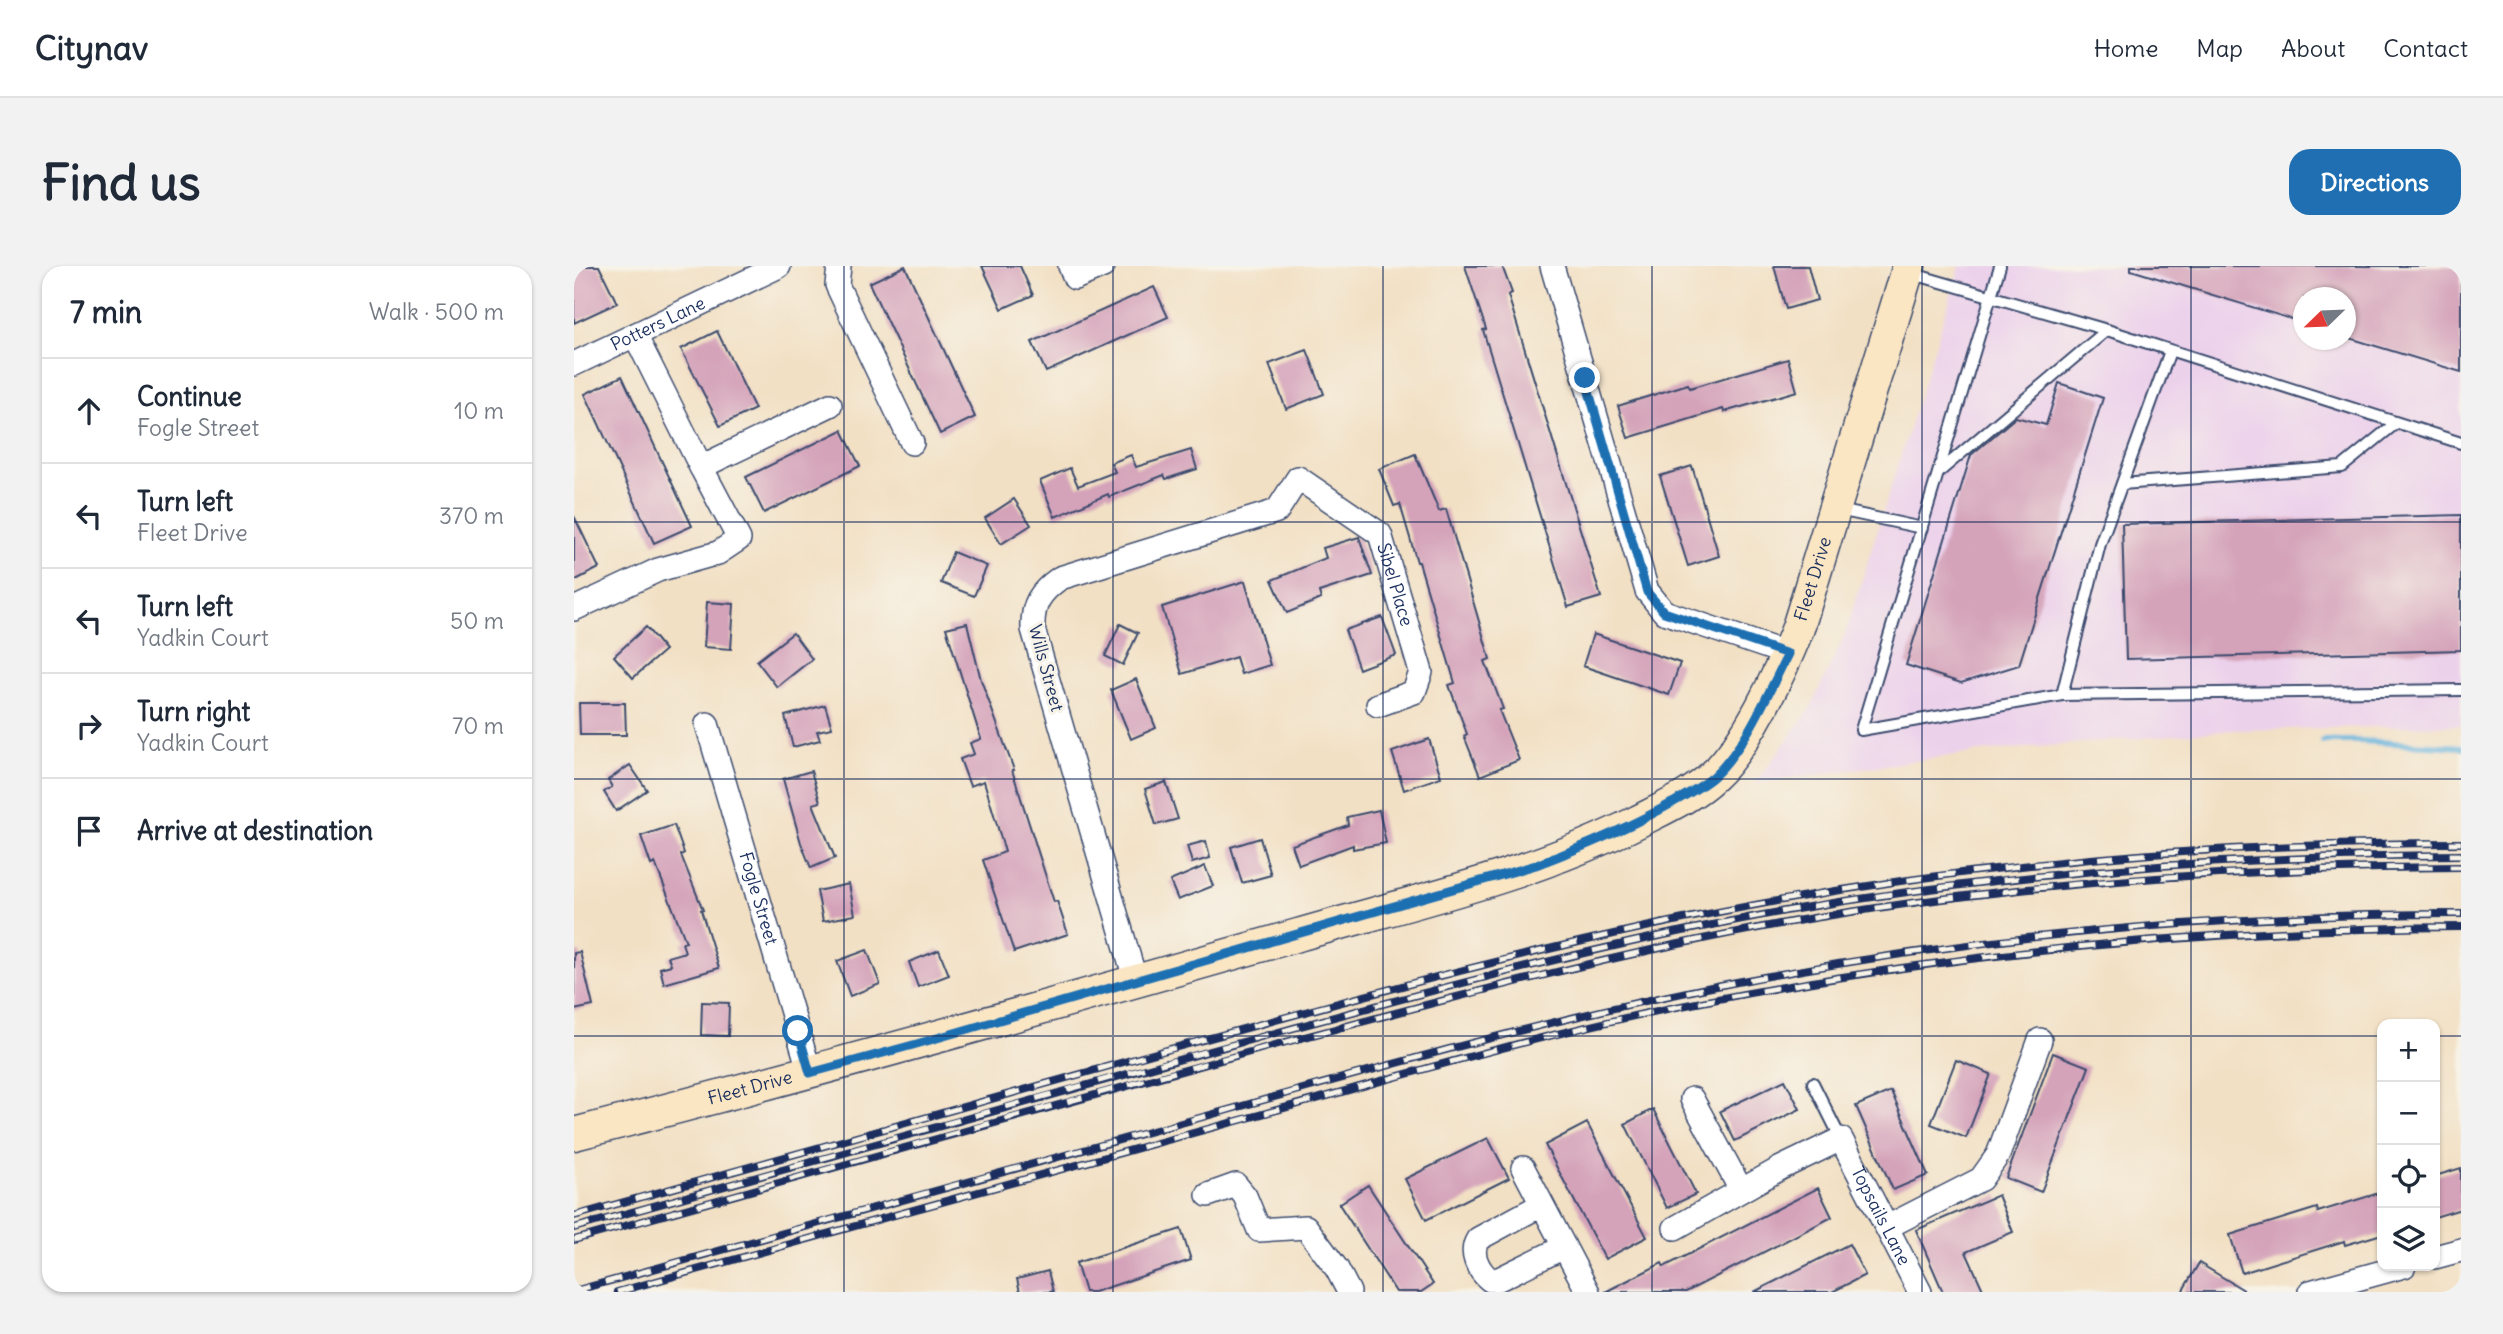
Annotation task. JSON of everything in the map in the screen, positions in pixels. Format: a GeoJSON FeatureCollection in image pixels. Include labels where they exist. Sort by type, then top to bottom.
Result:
{"type":"FeatureCollection","features":[{"type":"Feature","properties":{"kind":"street","name":"Potters Lane"},"geometry":{"type":"LineString","coordinates":[[574,364],[779,266]]}},
{"type":"Feature","properties":{"kind":"street"},"geometry":{"type":"LineString","coordinates":[[839,266],[837,285],[912,443]]}},
{"type":"Feature","properties":{"kind":"street"},"geometry":{"type":"LineString","coordinates":[[1070,266],[1076,278],[1103,266]]}},
{"type":"Feature","properties":{"kind":"street"},"geometry":{"type":"LineString","coordinates":[[1552,266],[1647,592],[1664,612],[1788,654]]}},
{"type":"Feature","properties":{"kind":"street","name":"Fleet Drive"},"geometry":{"type":"LineString","coordinates":[[574,1134],[810,1073],[1503,876],[1602,840],[1694,790],[1725,763],[1748,729],[1788,654],[1908,269]]}},
{"type":"Feature","properties":{"kind":"street"},"geometry":{"type":"LineString","coordinates":[[574,609],[658,570],[718,553],[739,539],[635,335]]}},
{"type":"Feature","properties":{"kind":"street"},"geometry":{"type":"LineString","coordinates":[[702,467],[830,405]]}},
{"type":"Feature","properties":{"kind":"street","name":"Sibel Place"},"geometry":{"type":"LineString","coordinates":[[1298,478],[1380,534],[1421,672],[1414,692],[1378,705]]}},
{"type":"Feature","properties":{"kind":"street","name":"Wills Street"},"geometry":{"type":"LineString","coordinates":[[1136,982],[1033,629],[1032,615],[1037,598],[1045,588],[1060,578],[1278,511],[1298,478]]}},
{"type":"Feature","properties":{"kind":"street","name":"Fogle Street"},"geometry":{"type":"LineString","coordinates":[[707,724],[810,1073]]}},
{"type":"Feature","properties":{"kind":"street"},"geometry":{"type":"LineString","coordinates":[[1887,1227],[1981,1179],[1998,1156],[2040,1040]]}},
{"type":"Feature","properties":{"kind":"street"},"geometry":{"type":"LineString","coordinates":[[1692,1099],[1741,1190]]}},
{"type":"Feature","properties":{"kind":"street"},"geometry":{"type":"LineString","coordinates":[[1675,1228],[1741,1190],[1841,1139]]}},
{"type":"Feature","properties":{"kind":"street","name":"Topsails Lane"},"geometry":{"type":"LineString","coordinates":[[1841,1139],[1916,1290]]}},
{"type":"Feature","properties":{"kind":"street"},"geometry":{"type":"LineString","coordinates":[[1523,1168],[1588,1292]]}},
{"type":"Feature","properties":{"kind":"street"},"geometry":{"type":"LineString","coordinates":[[1208,1195],[1236,1185],[1245,1196],[1259,1230],[1306,1227],[1337,1269],[1349,1292]]}},
{"type":"Feature","properties":{"kind":"street"},"geometry":{"type":"LineString","coordinates":[[1541,1205],[1478,1239],[1473,1247],[1473,1254],[1490,1280],[1499,1279],[1563,1247]]}},
{"type":"Feature","properties":{"kind":"street"},"geometry":{"type":"LineString","coordinates":[[2440,1256],[2461,1250]]}},
{"type":"Feature","properties":{"kind":"street"},"geometry":{"type":"LineString","coordinates":[[2309,1292],[2386,1271]]}},
{"type":"Feature","properties":{"kind":"lane"},"geometry":{"type":"LineString","coordinates":[[2000,266],[1861,730],[2062,695],[2461,690]]}},
{"type":"Feature","properties":{"kind":"lane"},"geometry":{"type":"LineString","coordinates":[[1908,269],[2461,443]]}},
{"type":"Feature","properties":{"kind":"lane"},"geometry":{"type":"LineString","coordinates":[[1939,472],[2107,330]]}},
{"type":"Feature","properties":{"kind":"lane"},"geometry":{"type":"LineString","coordinates":[[2062,695],[2100,544],[2170,351]]}},
{"type":"Feature","properties":{"kind":"lane"},"geometry":{"type":"LineString","coordinates":[[2122,484],[2342,467],[2396,423]]}},
{"type":"Feature","properties":{"kind":"lane"},"geometry":{"type":"LineString","coordinates":[[1834,509],[1922,528]]}},
{"type":"Feature","properties":{"kind":"lane"},"geometry":{"type":"LineString","coordinates":[[1812,1083],[1841,1139]]}},
{"type":"Feature","properties":{"kind":"shaded area"},"geometry":{"type":"Polygon","coordinates":[[[1960,266],[2461,266],[2461,725],[2234,730],[1979,752],[1755,783],[1809,711],[1845,634],[1960,266]]]}},
{"type":"Feature","properties":{"kind":"building"},"geometry":{"type":"Polygon","coordinates":[[[574,266],[599,266],[617,303],[574,323],[574,266]]]}},
{"type":"Feature","properties":{"kind":"building"},"geometry":{"type":"Polygon","coordinates":[[[905,266],[975,417],[940,434],[869,283],[905,266]]]}},
{"type":"Feature","properties":{"kind":"building"},"geometry":{"type":"Polygon","coordinates":[[[982,266],[1020,266],[1033,295],[1002,309],[982,266]]]}},
{"type":"Feature","properties":{"kind":"building"},"geometry":{"type":"Polygon","coordinates":[[[1465,266],[1502,266],[1512,293],[1508,295],[1601,597],[1568,607],[1465,266]]]}},
{"type":"Feature","properties":{"kind":"building"},"geometry":{"type":"Polygon","coordinates":[[[1774,266],[1808,266],[1817,300],[1786,309],[1774,266]]]}},
{"type":"Feature","properties":{"kind":"building"},"geometry":{"type":"Polygon","coordinates":[[[2131,266],[2461,266],[2461,372],[2356,340],[2356,287],[2293,287],[2293,320],[2131,270],[2131,266]]]}},
{"type":"Feature","properties":{"kind":"building"},"geometry":{"type":"Polygon","coordinates":[[[1154,287],[1168,317],[1046,372],[1032,342],[1154,287]]]}},
{"type":"Feature","properties":{"kind":"building"},"geometry":{"type":"Polygon","coordinates":[[[717,331],[755,409],[720,426],[681,349],[717,331]]]}},
{"type":"Feature","properties":{"kind":"building"},"geometry":{"type":"Polygon","coordinates":[[[1307,350],[1324,394],[1286,409],[1269,364],[1307,350]]]}},
{"type":"Feature","properties":{"kind":"building"},"geometry":{"type":"Polygon","coordinates":[[[1788,359],[1797,391],[1724,412],[1723,409],[1628,438],[1618,406],[1688,384],[1690,388],[1788,359]]]}},
{"type":"Feature","properties":{"kind":"building"},"geometry":{"type":"Polygon","coordinates":[[[622,376],[692,526],[654,543],[585,394],[622,376]]]}},
{"type":"Feature","properties":{"kind":"building"},"geometry":{"type":"Polygon","coordinates":[[[2059,383],[2103,398],[2019,665],[1961,683],[1906,665],[1971,455],[2016,417],[2046,425],[2059,383]]]}},
{"type":"Feature","properties":{"kind":"building"},"geometry":{"type":"Polygon","coordinates":[[[842,430],[860,466],[764,513],[746,477],[842,430]]]}},
{"type":"Feature","properties":{"kind":"building"},"geometry":{"type":"Polygon","coordinates":[[[1191,450],[1197,469],[1166,479],[1164,475],[1109,497],[1108,494],[1055,517],[1040,481],[1070,468],[1078,486],[1115,472],[1111,463],[1131,455],[1136,467],[1191,450]]]}},
{"type":"Feature","properties":{"kind":"building"},"geometry":{"type":"Polygon","coordinates":[[[1415,454],[1439,511],[1446,509],[1490,659],[1485,661],[1503,709],[1499,710],[1519,760],[1480,776],[1464,736],[1467,734],[1449,685],[1455,683],[1400,504],[1394,506],[1379,469],[1415,454]]]}},
{"type":"Feature","properties":{"kind":"building"},"geometry":{"type":"Polygon","coordinates":[[[1692,466],[1719,556],[1688,566],[1660,476],[1692,466]]]}},
{"type":"Feature","properties":{"kind":"building"},"geometry":{"type":"Polygon","coordinates":[[[1014,499],[1031,525],[1001,544],[985,518],[1014,499]]]}},
{"type":"Feature","properties":{"kind":"building"},"geometry":{"type":"Polygon","coordinates":[[[2461,515],[2461,650],[2126,659],[2122,524],[2461,515]]]}},
{"type":"Feature","properties":{"kind":"building"},"geometry":{"type":"Polygon","coordinates":[[[574,516],[599,568],[574,581],[574,516]]]}},
{"type":"Feature","properties":{"kind":"building"},"geometry":{"type":"Polygon","coordinates":[[[1359,537],[1372,575],[1319,592],[1321,599],[1287,613],[1272,580],[1326,558],[1323,548],[1359,537]]]}},
{"type":"Feature","properties":{"kind":"building"},"geometry":{"type":"Polygon","coordinates":[[[953,552],[987,566],[974,596],[941,583],[953,552]]]}},
{"type":"Feature","properties":{"kind":"building"},"geometry":{"type":"Polygon","coordinates":[[[1245,581],[1270,665],[1241,674],[1236,657],[1182,674],[1162,607],[1245,581]]]}},
{"type":"Feature","properties":{"kind":"building"},"geometry":{"type":"Polygon","coordinates":[[[707,602],[734,604],[731,649],[704,647],[707,602]]]}},
{"type":"Feature","properties":{"kind":"building"},"geometry":{"type":"Polygon","coordinates":[[[1382,617],[1396,655],[1359,669],[1345,630],[1382,617]]]}},
{"type":"Feature","properties":{"kind":"building"},"geometry":{"type":"Polygon","coordinates":[[[967,623],[981,680],[1014,770],[1054,902],[1057,901],[1068,934],[1014,952],[983,860],[1005,852],[984,781],[970,786],[960,759],[974,754],[970,743],[981,739],[946,628],[967,623]]]}},
{"type":"Feature","properties":{"kind":"building"},"geometry":{"type":"Polygon","coordinates":[[[1120,624],[1138,633],[1123,665],[1105,656],[1120,624]]]}},
{"type":"Feature","properties":{"kind":"building"},"geometry":{"type":"Polygon","coordinates":[[[646,627],[665,650],[633,678],[614,656],[646,627]]]}},
{"type":"Feature","properties":{"kind":"building"},"geometry":{"type":"Polygon","coordinates":[[[793,633],[812,659],[777,687],[757,661],[793,633]]]}},
{"type":"Feature","properties":{"kind":"building"},"geometry":{"type":"Polygon","coordinates":[[[1593,634],[1680,663],[1669,695],[1583,666],[1593,634]]]}},
{"type":"Feature","properties":{"kind":"building"},"geometry":{"type":"Polygon","coordinates":[[[1136,679],[1156,728],[1131,739],[1111,690],[1136,679]]]}},
{"type":"Feature","properties":{"kind":"building"},"geometry":{"type":"Polygon","coordinates":[[[579,703],[625,703],[626,735],[580,735],[579,703]]]}},
{"type":"Feature","properties":{"kind":"building"},"geometry":{"type":"Polygon","coordinates":[[[825,705],[832,728],[817,731],[820,740],[793,747],[785,716],[825,705]]]}},
{"type":"Feature","properties":{"kind":"building"},"geometry":{"type":"Polygon","coordinates":[[[1429,739],[1441,777],[1404,790],[1392,752],[1429,739]]]}},
{"type":"Feature","properties":{"kind":"building"},"geometry":{"type":"Polygon","coordinates":[[[630,765],[647,790],[616,811],[604,792],[612,787],[608,780],[630,765]]]}},
{"type":"Feature","properties":{"kind":"building"},"geometry":{"type":"Polygon","coordinates":[[[811,771],[820,802],[813,804],[835,858],[811,868],[783,779],[811,771]]]}},
{"type":"Feature","properties":{"kind":"building"},"geometry":{"type":"Polygon","coordinates":[[[1166,782],[1178,819],[1156,825],[1145,789],[1166,782]]]}},
{"type":"Feature","properties":{"kind":"building"},"geometry":{"type":"Polygon","coordinates":[[[1379,810],[1386,843],[1353,849],[1353,845],[1299,865],[1292,845],[1348,825],[1347,817],[1379,810]]]}},
{"type":"Feature","properties":{"kind":"building"},"geometry":{"type":"Polygon","coordinates":[[[674,825],[684,853],[681,855],[703,910],[719,968],[664,984],[660,968],[671,965],[668,957],[685,952],[682,943],[686,942],[655,863],[651,865],[641,836],[674,825]]]}},
{"type":"Feature","properties":{"kind":"building"},"geometry":{"type":"Polygon","coordinates":[[[1260,838],[1271,875],[1242,883],[1231,847],[1260,838]]]}},
{"type":"Feature","properties":{"kind":"building"},"geometry":{"type":"Polygon","coordinates":[[[1206,841],[1210,858],[1192,863],[1187,846],[1206,841]]]}},
{"type":"Feature","properties":{"kind":"building"},"geometry":{"type":"Polygon","coordinates":[[[1205,866],[1213,886],[1178,900],[1170,881],[1205,866]]]}},
{"type":"Feature","properties":{"kind":"building"},"geometry":{"type":"Polygon","coordinates":[[[849,884],[855,915],[823,921],[817,891],[849,884]]]}},
{"type":"Feature","properties":{"kind":"building"},"geometry":{"type":"Polygon","coordinates":[[[867,950],[880,984],[850,996],[837,961],[867,950]]]}},
{"type":"Feature","properties":{"kind":"building"},"geometry":{"type":"Polygon","coordinates":[[[939,950],[949,975],[918,987],[909,962],[939,950]]]}},
{"type":"Feature","properties":{"kind":"building"},"geometry":{"type":"Polygon","coordinates":[[[580,952],[593,1006],[574,1010],[574,953],[580,952]]]}},
{"type":"Feature","properties":{"kind":"building"},"geometry":{"type":"Polygon","coordinates":[[[702,1002],[729,1003],[728,1036],[701,1035],[702,1002]]]}},
{"type":"Feature","properties":{"kind":"building"},"geometry":{"type":"Polygon","coordinates":[[[2053,1053],[2089,1067],[2041,1192],[2006,1178],[2053,1053]]]}},
{"type":"Feature","properties":{"kind":"building"},"geometry":{"type":"Polygon","coordinates":[[[1956,1060],[1991,1074],[1966,1138],[1931,1124],[1956,1060]]]}},
{"type":"Feature","properties":{"kind":"building"},"geometry":{"type":"Polygon","coordinates":[[[1785,1080],[1800,1109],[1735,1141],[1720,1111],[1785,1080]]]}},
{"type":"Feature","properties":{"kind":"building"},"geometry":{"type":"Polygon","coordinates":[[[1891,1091],[1928,1175],[1893,1190],[1856,1106],[1891,1091]]]}},
{"type":"Feature","properties":{"kind":"building"},"geometry":{"type":"Polygon","coordinates":[[[1653,1109],[1696,1194],[1667,1208],[1625,1124],[1653,1109]]]}},
{"type":"Feature","properties":{"kind":"building"},"geometry":{"type":"Polygon","coordinates":[[[1587,1123],[1647,1237],[1605,1259],[1545,1145],[1587,1123]]]}},
{"type":"Feature","properties":{"kind":"building"},"geometry":{"type":"Polygon","coordinates":[[[1488,1138],[1509,1178],[1426,1220],[1405,1179],[1488,1138]]]}},
{"type":"Feature","properties":{"kind":"building"},"geometry":{"type":"Polygon","coordinates":[[[2461,1168],[2461,1209],[2440,1215],[2440,1208],[2440,1174],[2461,1168]]]}},
{"type":"Feature","properties":{"kind":"building"},"geometry":{"type":"Polygon","coordinates":[[[1368,1185],[1433,1284],[1421,1292],[1396,1292],[1339,1204],[1368,1185]]]}},
{"type":"Feature","properties":{"kind":"building"},"geometry":{"type":"Polygon","coordinates":[[[1818,1188],[1832,1217],[1686,1292],[1605,1292],[1662,1263],[1664,1267],[1818,1188]]]}},
{"type":"Feature","properties":{"kind":"building"},"geometry":{"type":"Polygon","coordinates":[[[2377,1194],[2377,1235],[2345,1245],[2344,1241],[2242,1273],[2230,1235],[2317,1208],[2318,1212],[2377,1194]]]}},
{"type":"Feature","properties":{"kind":"building"},"geometry":{"type":"Polygon","coordinates":[[[1998,1195],[2013,1232],[1966,1252],[1984,1292],[1943,1292],[1916,1230],[1998,1195]]]}},
{"type":"Feature","properties":{"kind":"building"},"geometry":{"type":"Polygon","coordinates":[[[1181,1229],[1191,1260],[1094,1292],[1085,1292],[1076,1263],[1181,1229]]]}},
{"type":"Feature","properties":{"kind":"building"},"geometry":{"type":"Polygon","coordinates":[[[1849,1244],[1865,1275],[1832,1292],[1754,1292],[1849,1244]]]}},
{"type":"Feature","properties":{"kind":"building"},"geometry":{"type":"Polygon","coordinates":[[[2199,1263],[2247,1292],[2182,1292],[2199,1263]]]}},
{"type":"Feature","properties":{"kind":"building"},"geometry":{"type":"Polygon","coordinates":[[[1048,1271],[1053,1292],[1020,1292],[1017,1279],[1048,1271]]]}},
{"type":"Feature","properties":{"kind":"waterway"},"geometry":{"type":"LineString","coordinates":[[2323,741],[2461,747]]}},
{"type":"Feature","properties":{"kind":"railway"},"geometry":{"type":"LineString","coordinates":[[574,1216],[1387,990],[1690,918],[1852,888],[2112,857],[2286,846],[2461,843]]}},
{"type":"Feature","properties":{"kind":"railway"},"geometry":{"type":"LineString","coordinates":[[574,1228],[1402,999],[1528,966],[1720,923],[1869,897],[2037,876],[2207,863],[2461,855]]}},
{"type":"Feature","properties":{"kind":"railway"},"geometry":{"type":"LineString","coordinates":[[574,1240],[1338,1028],[1529,979],[1721,935],[1869,909],[2122,880],[2291,871],[2461,867]]}},
{"type":"Feature","properties":{"kind":"railway"},"geometry":{"type":"LineString","coordinates":[[574,1291],[1341,1078],[1670,995],[1827,966],[2007,940],[2188,923],[2461,914]]}},
{"type":"Feature","properties":{"kind":"railway"},"geometry":{"type":"LineString","coordinates":[[617,1292],[1485,1052],[1651,1012],[1895,969],[2082,946],[2271,933],[2461,927]]}},
{"type":"Feature","properties":{"kind":"route"},"geometry":{"type":"LineString","coordinates":[[798,1031],[810,1073],[913,1045],[1536,865],[1602,840],[1653,814],[1713,776],[1748,729],[1788,654],[1664,612],[1647,592],[1585,378]]}}]}
